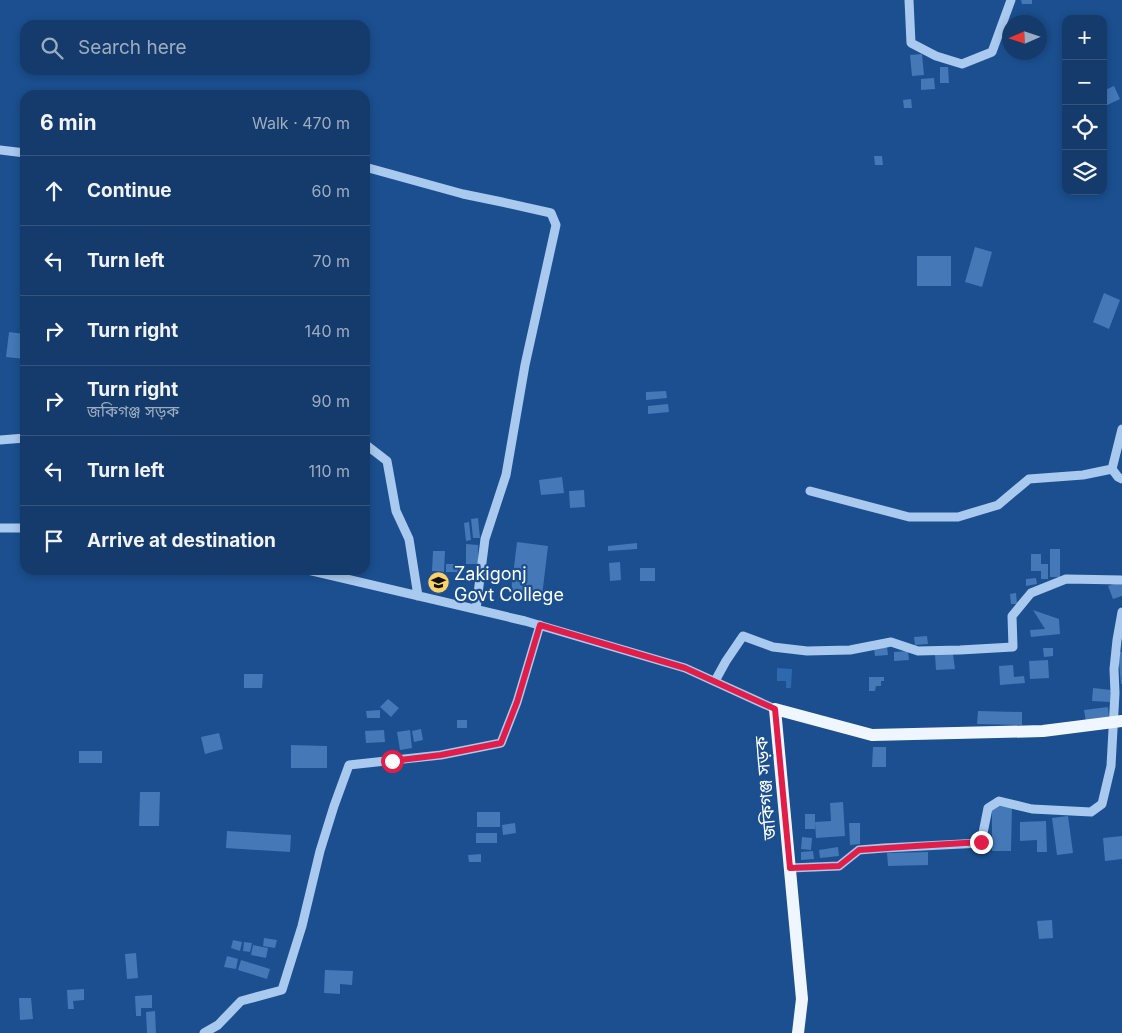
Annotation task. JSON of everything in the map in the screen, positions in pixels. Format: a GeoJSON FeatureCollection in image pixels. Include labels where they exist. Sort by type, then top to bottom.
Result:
{"type":"FeatureCollection","features":[{"type":"Feature","properties":{"kind":"main road"},"geometry":{"type":"LineString","coordinates":[[775,709],[872,735],[1042,731],[1118,722]]}},
{"type":"Feature","properties":{"kind":"main road","name":"জকিগঞ্জ সড়ক"},"geometry":{"type":"LineString","coordinates":[[775,709],[802,999],[798,1033]]}},
{"type":"Feature","properties":{"kind":"street"},"geometry":{"type":"LineString","coordinates":[[908,0],[911,43],[936,56],[962,64],[992,52],[1011,0]]}},
{"type":"Feature","properties":{"kind":"street"},"geometry":{"type":"LineString","coordinates":[[0,150],[20,152]]}},
{"type":"Feature","properties":{"kind":"street"},"geometry":{"type":"LineString","coordinates":[[370,168],[463,194],[551,213],[556,225],[525,365],[506,475],[485,539],[476,609]]}},
{"type":"Feature","properties":{"kind":"street"},"geometry":{"type":"LineString","coordinates":[[1112,469],[1122,430]]}},
{"type":"Feature","properties":{"kind":"street"},"geometry":{"type":"LineString","coordinates":[[0,440],[20,438]]}},
{"type":"Feature","properties":{"kind":"street"},"geometry":{"type":"LineString","coordinates":[[370,448],[387,461],[396,511],[409,539],[418,596]]}},
{"type":"Feature","properties":{"kind":"street"},"geometry":{"type":"LineString","coordinates":[[1112,469],[1122,479]]}},
{"type":"Feature","properties":{"kind":"street"},"geometry":{"type":"LineString","coordinates":[[810,490],[909,517],[958,517],[998,505],[1028,479],[1083,475],[1112,469]]}},
{"type":"Feature","properties":{"kind":"street"},"geometry":{"type":"LineString","coordinates":[[0,528],[20,528]]}},
{"type":"Feature","properties":{"kind":"street"},"geometry":{"type":"LineString","coordinates":[[329,575],[540,625],[685,668],[775,709]]}},
{"type":"Feature","properties":{"kind":"street"},"geometry":{"type":"LineString","coordinates":[[714,681],[743,636],[773,647],[807,651],[850,650],[892,642],[918,651],[1013,647],[1012,616],[1031,593],[1066,579],[1122,580]]}},
{"type":"Feature","properties":{"kind":"street"},"geometry":{"type":"LineString","coordinates":[[790,868],[839,866],[859,850],[981,842],[988,808],[998,801],[1032,809],[1091,812],[1102,804],[1111,766],[1118,722],[1114,669],[1122,612]]}},
{"type":"Feature","properties":{"kind":"street"},"geometry":{"type":"LineString","coordinates":[[204,1033],[218,1026],[241,1001],[282,990],[302,926],[320,851],[349,765],[441,755],[501,743],[517,702],[540,625]]}},
{"type":"Feature","properties":{"kind":"shaded area"},"geometry":{"type":"Polygon","coordinates":[[[777,668],[792,669],[791,688],[786,688],[786,681],[777,681],[777,668]]]}},
{"type":"Feature","properties":{"kind":"building"},"geometry":{"type":"Polygon","coordinates":[[[1021,0],[1032,0],[1032,4],[1022,4],[1021,0]]]}},
{"type":"Feature","properties":{"kind":"building"},"geometry":{"type":"Polygon","coordinates":[[[922,54],[924,75],[912,76],[910,55],[922,54]]]}},
{"type":"Feature","properties":{"kind":"building"},"geometry":{"type":"Polygon","coordinates":[[[940,67],[948,67],[949,83],[940,83],[940,67]]]}},
{"type":"Feature","properties":{"kind":"building"},"geometry":{"type":"Polygon","coordinates":[[[934,78],[935,89],[921,90],[921,79],[934,78]]]}},
{"type":"Feature","properties":{"kind":"building"},"geometry":{"type":"Polygon","coordinates":[[[1114,86],[1120,99],[1107,105],[1107,89],[1114,86]]]}},
{"type":"Feature","properties":{"kind":"building"},"geometry":{"type":"Polygon","coordinates":[[[911,99],[912,108],[904,108],[903,100],[911,99]]]}},
{"type":"Feature","properties":{"kind":"building"},"geometry":{"type":"Polygon","coordinates":[[[874,156],[882,156],[883,165],[875,165],[874,156]]]}},
{"type":"Feature","properties":{"kind":"building"},"geometry":{"type":"Polygon","coordinates":[[[975,247],[992,252],[982,287],[965,282],[975,247]]]}},
{"type":"Feature","properties":{"kind":"building"},"geometry":{"type":"Polygon","coordinates":[[[917,256],[951,256],[951,286],[917,286],[917,256]]]}},
{"type":"Feature","properties":{"kind":"building"},"geometry":{"type":"Polygon","coordinates":[[[1104,293],[1120,300],[1109,329],[1093,322],[1104,293]]]}},
{"type":"Feature","properties":{"kind":"building"},"geometry":{"type":"Polygon","coordinates":[[[9,332],[20,333],[20,358],[6,357],[9,332]]]}},
{"type":"Feature","properties":{"kind":"building"},"geometry":{"type":"Polygon","coordinates":[[[666,391],[667,398],[646,400],[646,392],[666,391]]]}},
{"type":"Feature","properties":{"kind":"building"},"geometry":{"type":"Polygon","coordinates":[[[668,404],[669,412],[648,414],[648,406],[668,404]]]}},
{"type":"Feature","properties":{"kind":"building"},"geometry":{"type":"Polygon","coordinates":[[[562,477],[564,493],[541,495],[539,480],[562,477]]]}},
{"type":"Feature","properties":{"kind":"building"},"geometry":{"type":"Polygon","coordinates":[[[584,490],[585,507],[570,508],[569,491],[584,490]]]}},
{"type":"Feature","properties":{"kind":"building"},"geometry":{"type":"Polygon","coordinates":[[[478,518],[480,538],[473,538],[471,519],[478,518]]]}},
{"type":"Feature","properties":{"kind":"building"},"geometry":{"type":"Polygon","coordinates":[[[469,522],[471,540],[466,541],[464,523],[469,522]]]}},
{"type":"Feature","properties":{"kind":"building"},"geometry":{"type":"Polygon","coordinates":[[[517,542],[548,546],[542,596],[511,592],[517,542]]]}},
{"type":"Feature","properties":{"kind":"building"},"geometry":{"type":"Polygon","coordinates":[[[637,543],[637,549],[608,551],[608,546],[637,543]]]}},
{"type":"Feature","properties":{"kind":"building"},"geometry":{"type":"Polygon","coordinates":[[[466,544],[478,545],[478,564],[466,564],[466,544]]]}},
{"type":"Feature","properties":{"kind":"building"},"geometry":{"type":"Polygon","coordinates":[[[1050,549],[1060,549],[1060,577],[1050,577],[1050,549]]]}},
{"type":"Feature","properties":{"kind":"building"},"geometry":{"type":"Polygon","coordinates":[[[433,551],[445,551],[444,572],[432,571],[433,551]]]}},
{"type":"Feature","properties":{"kind":"building"},"geometry":{"type":"Polygon","coordinates":[[[1031,554],[1041,554],[1041,564],[1048,564],[1048,579],[1041,579],[1041,571],[1031,571],[1031,554]]]}},
{"type":"Feature","properties":{"kind":"building"},"geometry":{"type":"Polygon","coordinates":[[[620,562],[621,580],[610,581],[609,563],[620,562]]]}},
{"type":"Feature","properties":{"kind":"building"},"geometry":{"type":"Polygon","coordinates":[[[446,564],[459,564],[459,572],[446,572],[446,564]]]}},
{"type":"Feature","properties":{"kind":"building"},"geometry":{"type":"Polygon","coordinates":[[[640,568],[655,568],[655,581],[640,581],[640,568]]]}},
{"type":"Feature","properties":{"kind":"building"},"geometry":{"type":"Polygon","coordinates":[[[1036,578],[1037,584],[1026,586],[1026,579],[1036,578]]]}},
{"type":"Feature","properties":{"kind":"building"},"geometry":{"type":"Polygon","coordinates":[[[1122,581],[1122,596],[1113,599],[1108,586],[1122,581]]]}},
{"type":"Feature","properties":{"kind":"building"},"geometry":{"type":"Polygon","coordinates":[[[1016,593],[1017,604],[1011,604],[1010,594],[1016,593]]]}},
{"type":"Feature","properties":{"kind":"building"},"geometry":{"type":"Polygon","coordinates":[[[1033,610],[1059,619],[1060,634],[1031,637],[1030,630],[1045,629],[1033,610]]]}},
{"type":"Feature","properties":{"kind":"building"},"geometry":{"type":"Polygon","coordinates":[[[927,636],[928,644],[915,645],[914,637],[927,636]]]}},
{"type":"Feature","properties":{"kind":"building"},"geometry":{"type":"Polygon","coordinates":[[[887,647],[888,655],[875,656],[874,648],[887,647]]]}},
{"type":"Feature","properties":{"kind":"building"},"geometry":{"type":"Polygon","coordinates":[[[1043,648],[1053,648],[1053,656],[1044,657],[1043,648]]]}},
{"type":"Feature","properties":{"kind":"building"},"geometry":{"type":"Polygon","coordinates":[[[908,651],[909,660],[894,661],[894,652],[908,651]]]}},
{"type":"Feature","properties":{"kind":"building"},"geometry":{"type":"Polygon","coordinates":[[[1118,652],[1122,652],[1122,684],[1121,684],[1118,652]]]}},
{"type":"Feature","properties":{"kind":"building"},"geometry":{"type":"Polygon","coordinates":[[[953,654],[955,669],[936,670],[935,655],[953,654]]]}},
{"type":"Feature","properties":{"kind":"building"},"geometry":{"type":"Polygon","coordinates":[[[1048,660],[1049,678],[1030,679],[1029,661],[1048,660]]]}},
{"type":"Feature","properties":{"kind":"building"},"geometry":{"type":"Polygon","coordinates":[[[1013,665],[1014,677],[1024,676],[1025,683],[1000,685],[999,666],[1013,665]]]}},
{"type":"Feature","properties":{"kind":"building"},"geometry":{"type":"Polygon","coordinates":[[[244,674],[263,674],[262,688],[244,688],[244,674]]]}},
{"type":"Feature","properties":{"kind":"building"},"geometry":{"type":"Polygon","coordinates":[[[869,677],[884,677],[884,681],[881,681],[881,686],[876,686],[875,691],[869,691],[869,677]]]}},
{"type":"Feature","properties":{"kind":"building"},"geometry":{"type":"Polygon","coordinates":[[[1093,688],[1111,690],[1110,702],[1092,701],[1093,688]]]}},
{"type":"Feature","properties":{"kind":"building"},"geometry":{"type":"Polygon","coordinates":[[[388,699],[399,708],[391,717],[380,707],[388,699]]]}},
{"type":"Feature","properties":{"kind":"building"},"geometry":{"type":"Polygon","coordinates":[[[1108,707],[1109,719],[1086,722],[1084,710],[1108,707]]]}},
{"type":"Feature","properties":{"kind":"building"},"geometry":{"type":"Polygon","coordinates":[[[380,710],[380,718],[367,718],[366,711],[380,710]]]}},
{"type":"Feature","properties":{"kind":"building"},"geometry":{"type":"Polygon","coordinates":[[[978,711],[1022,712],[1022,725],[977,724],[978,711]]]}},
{"type":"Feature","properties":{"kind":"building"},"geometry":{"type":"Polygon","coordinates":[[[457,720],[467,720],[467,728],[457,728],[457,720]]]}},
{"type":"Feature","properties":{"kind":"building"},"geometry":{"type":"Polygon","coordinates":[[[421,729],[423,740],[414,742],[412,731],[421,729]]]}},
{"type":"Feature","properties":{"kind":"building"},"geometry":{"type":"Polygon","coordinates":[[[384,730],[385,742],[366,743],[365,731],[384,730]]]}},
{"type":"Feature","properties":{"kind":"building"},"geometry":{"type":"Polygon","coordinates":[[[410,730],[412,748],[400,750],[397,732],[410,730]]]}},
{"type":"Feature","properties":{"kind":"building"},"geometry":{"type":"Polygon","coordinates":[[[219,733],[223,749],[205,754],[201,737],[219,733]]]}},
{"type":"Feature","properties":{"kind":"building"},"geometry":{"type":"Polygon","coordinates":[[[291,745],[327,746],[327,768],[291,768],[291,745]]]}},
{"type":"Feature","properties":{"kind":"building"},"geometry":{"type":"Polygon","coordinates":[[[873,747],[886,747],[886,767],[872,767],[873,747]]]}},
{"type":"Feature","properties":{"kind":"building"},"geometry":{"type":"Polygon","coordinates":[[[79,751],[102,751],[102,763],[79,763],[79,751]]]}},
{"type":"Feature","properties":{"kind":"building"},"geometry":{"type":"Polygon","coordinates":[[[140,792],[160,792],[159,826],[139,826],[140,792]]]}},
{"type":"Feature","properties":{"kind":"building"},"geometry":{"type":"Polygon","coordinates":[[[843,802],[845,836],[816,838],[815,822],[831,821],[830,803],[843,802]]]}},
{"type":"Feature","properties":{"kind":"building"},"geometry":{"type":"Polygon","coordinates":[[[992,805],[1012,806],[1011,851],[992,851],[992,805]]]}},
{"type":"Feature","properties":{"kind":"building"},"geometry":{"type":"Polygon","coordinates":[[[477,812],[500,812],[500,827],[477,827],[477,812]]]}},
{"type":"Feature","properties":{"kind":"building"},"geometry":{"type":"Polygon","coordinates":[[[805,814],[815,814],[815,829],[805,829],[805,814]]]}},
{"type":"Feature","properties":{"kind":"building"},"geometry":{"type":"Polygon","coordinates":[[[1068,816],[1073,853],[1057,855],[1052,818],[1068,816]]]}},
{"type":"Feature","properties":{"kind":"building"},"geometry":{"type":"Polygon","coordinates":[[[1046,821],[1047,852],[1037,852],[1037,840],[1020,841],[1020,822],[1046,821]]]}},
{"type":"Feature","properties":{"kind":"building"},"geometry":{"type":"Polygon","coordinates":[[[515,823],[516,833],[503,835],[502,825],[515,823]]]}},
{"type":"Feature","properties":{"kind":"building"},"geometry":{"type":"Polygon","coordinates":[[[849,823],[860,823],[860,844],[850,845],[849,823]]]}},
{"type":"Feature","properties":{"kind":"building"},"geometry":{"type":"Polygon","coordinates":[[[227,831],[291,835],[290,852],[226,848],[227,831]]]}},
{"type":"Feature","properties":{"kind":"building"},"geometry":{"type":"Polygon","coordinates":[[[476,833],[497,833],[497,843],[476,843],[476,833]]]}},
{"type":"Feature","properties":{"kind":"building"},"geometry":{"type":"Polygon","coordinates":[[[1122,836],[1122,859],[1105,861],[1103,838],[1122,836]]]}},
{"type":"Feature","properties":{"kind":"building"},"geometry":{"type":"Polygon","coordinates":[[[802,837],[812,838],[811,850],[801,849],[802,837]]]}},
{"type":"Feature","properties":{"kind":"building"},"geometry":{"type":"Polygon","coordinates":[[[838,847],[839,856],[820,858],[819,850],[838,847]]]}},
{"type":"Feature","properties":{"kind":"building"},"geometry":{"type":"Polygon","coordinates":[[[813,851],[814,859],[801,860],[801,852],[813,851]]]}},
{"type":"Feature","properties":{"kind":"building"},"geometry":{"type":"Polygon","coordinates":[[[928,852],[928,865],[888,866],[887,853],[928,852]]]}},
{"type":"Feature","properties":{"kind":"building"},"geometry":{"type":"Polygon","coordinates":[[[481,854],[481,862],[469,862],[468,855],[481,854]]]}},
{"type":"Feature","properties":{"kind":"building"},"geometry":{"type":"Polygon","coordinates":[[[1052,920],[1053,938],[1039,939],[1037,921],[1052,920]]]}},
{"type":"Feature","properties":{"kind":"building"},"geometry":{"type":"Polygon","coordinates":[[[264,938],[277,940],[275,948],[263,946],[264,938]]]}},
{"type":"Feature","properties":{"kind":"building"},"geometry":{"type":"Polygon","coordinates":[[[233,940],[242,942],[240,951],[231,948],[233,940]]]}},
{"type":"Feature","properties":{"kind":"building"},"geometry":{"type":"Polygon","coordinates":[[[244,942],[252,943],[250,952],[243,951],[244,942]]]}},
{"type":"Feature","properties":{"kind":"building"},"geometry":{"type":"Polygon","coordinates":[[[253,945],[268,948],[266,958],[251,955],[253,945]]]}},
{"type":"Feature","properties":{"kind":"building"},"geometry":{"type":"Polygon","coordinates":[[[136,953],[138,978],[127,979],[125,954],[136,953]]]}},
{"type":"Feature","properties":{"kind":"building"},"geometry":{"type":"Polygon","coordinates":[[[227,956],[238,959],[236,969],[224,967],[227,956]]]}},
{"type":"Feature","properties":{"kind":"building"},"geometry":{"type":"Polygon","coordinates":[[[241,960],[270,969],[267,979],[238,970],[241,960]]]}},
{"type":"Feature","properties":{"kind":"building"},"geometry":{"type":"Polygon","coordinates":[[[325,970],[353,971],[352,985],[340,984],[340,994],[324,993],[325,970]]]}},
{"type":"Feature","properties":{"kind":"building"},"geometry":{"type":"Polygon","coordinates":[[[84,989],[84,1000],[73,1001],[74,1009],[68,1009],[67,990],[84,989]]]}},
{"type":"Feature","properties":{"kind":"building"},"geometry":{"type":"Polygon","coordinates":[[[152,995],[152,1008],[141,1008],[141,1016],[136,1016],[135,996],[152,995]]]}},
{"type":"Feature","properties":{"kind":"building"},"geometry":{"type":"Polygon","coordinates":[[[19,998],[31,998],[33,1019],[20,1020],[19,998]]]}},
{"type":"Feature","properties":{"kind":"building"},"geometry":{"type":"Polygon","coordinates":[[[155,1011],[156,1033],[147,1033],[146,1012],[155,1011]]]}},
{"type":"Feature","properties":{"kind":"place","name":"Zakigonj Govt College"},"geometry":{"type":"Point","coordinates":[438,583]}},
{"type":"Feature","properties":{"kind":"route"},"geometry":{"type":"LineString","coordinates":[[392,761],[441,755],[501,743],[517,702],[540,625],[685,668],[775,709],[790,868],[839,866],[859,850],[981,842]]}}]}
